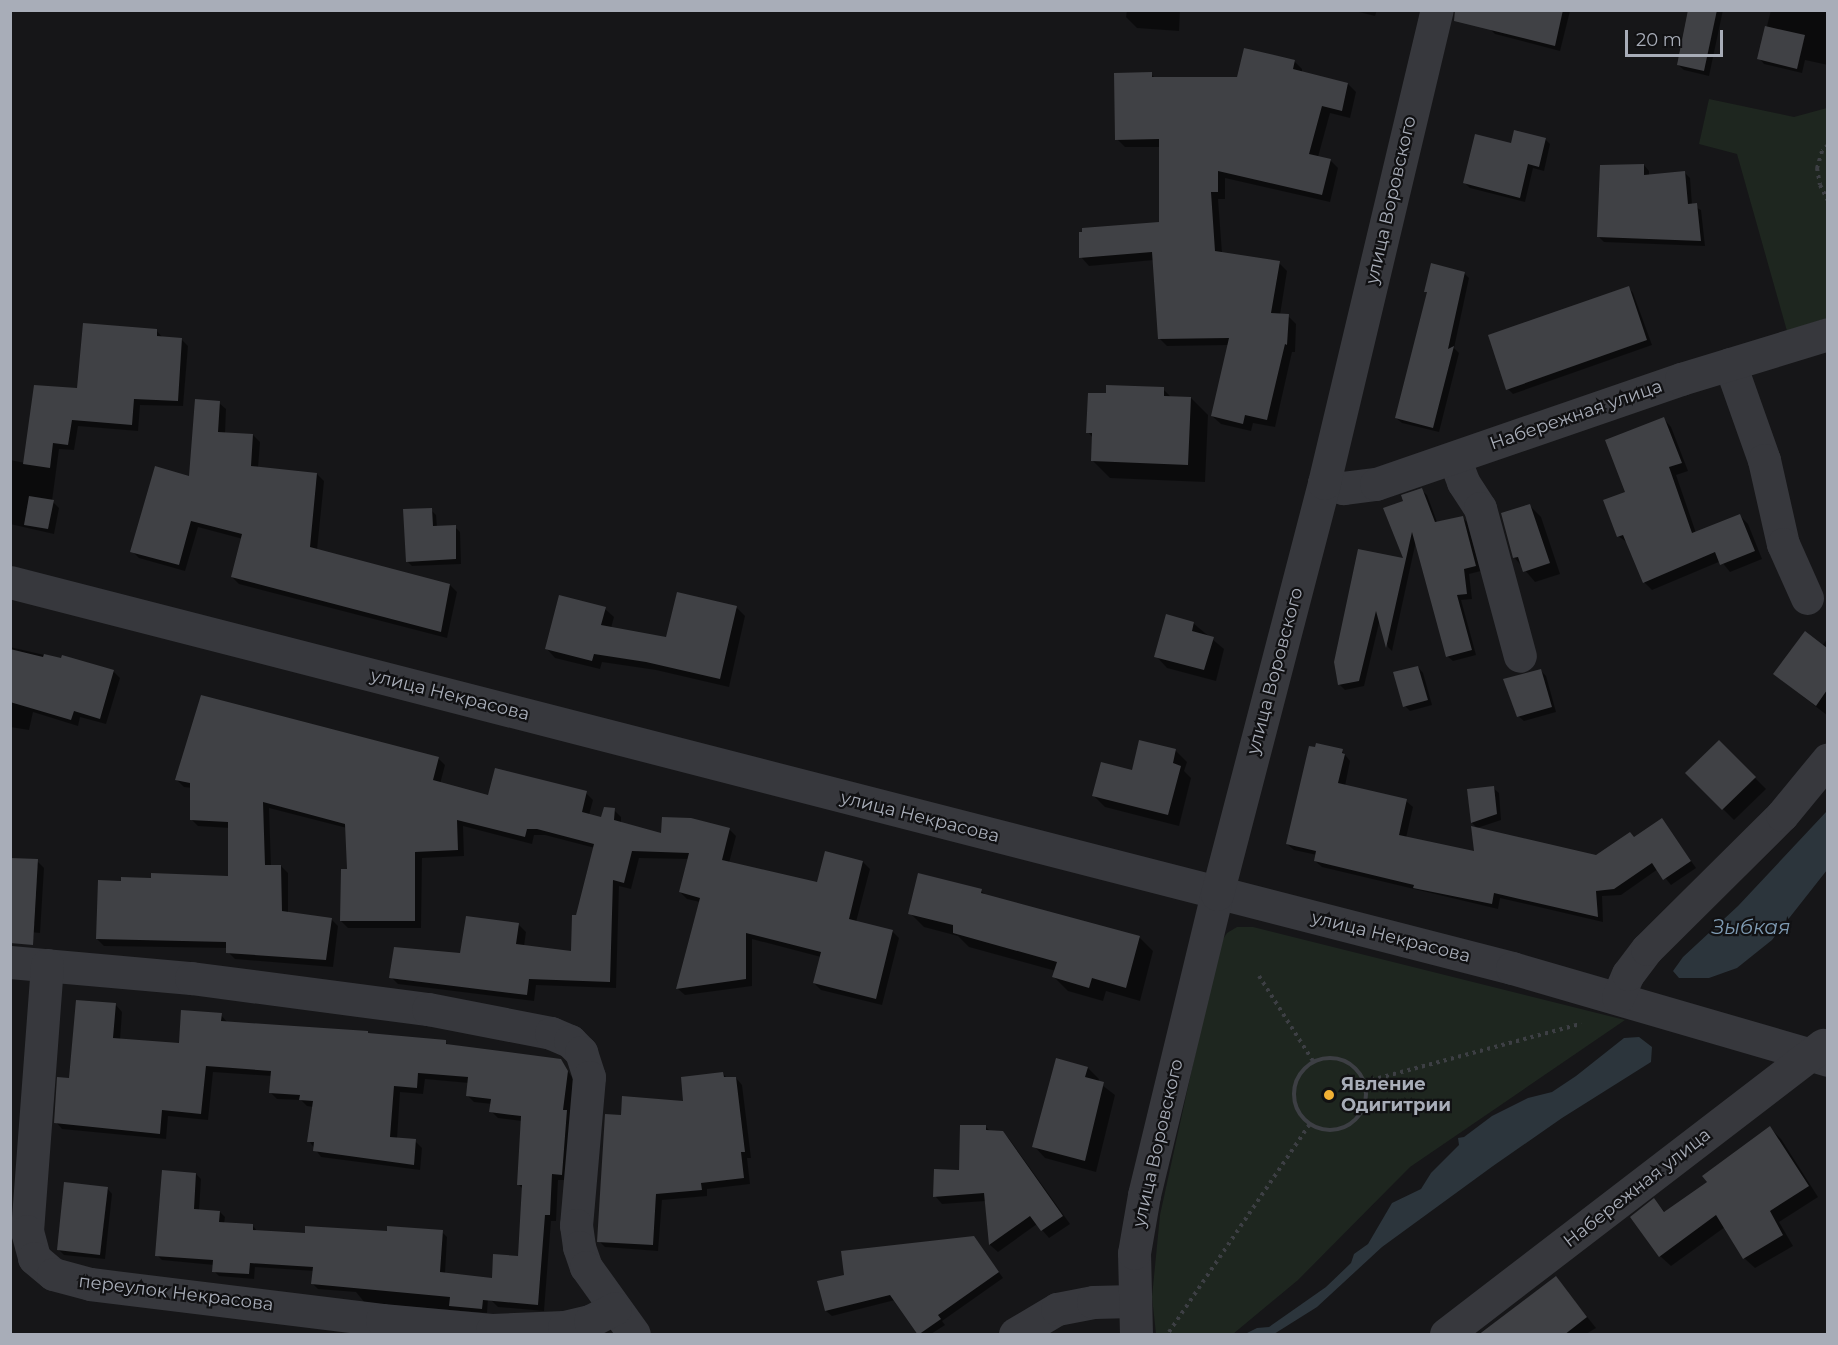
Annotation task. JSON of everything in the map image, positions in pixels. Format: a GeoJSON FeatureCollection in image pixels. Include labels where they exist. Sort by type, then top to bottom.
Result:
{"type":"FeatureCollection","features":[{"type":"Feature","properties":{"kind":"street","name":"улица Воровского"},"geometry":{"type":"LineString","coordinates":[[1136,1335],[1133,1300],[1134,1253],[1144,1195],[1217,894],[1324,483],[1437,10]]}},
{"type":"Feature","properties":{"kind":"street","name":"Набережная улица"},"geometry":{"type":"LineString","coordinates":[[1324,483],[1360,488],[1730,364],[1827,334]]}},
{"type":"Feature","properties":{"kind":"street"},"geometry":{"type":"LineString","coordinates":[[1730,364],[1764,460],[1784,544],[1807,597]]}},
{"type":"Feature","properties":{"kind":"street"},"geometry":{"type":"LineString","coordinates":[[1454,458],[1463,482],[1480,508],[1520,656]]}},
{"type":"Feature","properties":{"kind":"street","name":"улица Некрасова"},"geometry":{"type":"LineString","coordinates":[[10,582],[1822,1052]]}},
{"type":"Feature","properties":{"kind":"street"},"geometry":{"type":"LineString","coordinates":[[1618,998],[1628,974],[1647,949],[1782,815],[1827,759]]}},
{"type":"Feature","properties":{"kind":"street"},"geometry":{"type":"LineString","coordinates":[[10,962],[191,978],[428,1009],[551,1033],[570,1041],[581,1052],[589,1077],[576,1225],[579,1247],[586,1267],[634,1335]]}},
{"type":"Feature","properties":{"kind":"street","name":"переулок Некрасова"},"geometry":{"type":"LineString","coordinates":[[46,965],[27,1231],[34,1258],[52,1274],[90,1284],[382,1320],[492,1330],[564,1327],[590,1321],[615,1308]]}},
{"type":"Feature","properties":{"kind":"street","name":"Набережная улица"},"geometry":{"type":"LineString","coordinates":[[1446,1335],[1822,1052]]}},
{"type":"Feature","properties":{"kind":"street"},"geometry":{"type":"LineString","coordinates":[[1015,1335],[1057,1309],[1093,1302],[1133,1300]]}},
{"type":"Feature","properties":{"kind":"path"},"geometry":{"type":"LineString","coordinates":[[1827,144],[1822,151],[1817,168],[1820,185],[1827,201]]}},
{"type":"Feature","properties":{"kind":"path"},"geometry":{"type":"LineString","coordinates":[[1259,976],[1313,1061]]}},
{"type":"Feature","properties":{"kind":"path"},"geometry":{"type":"LineString","coordinates":[[1364,1082],[1586,1022]]}},
{"type":"Feature","properties":{"kind":"path"},"geometry":{"type":"LineString","coordinates":[[1334,1057],[1344,1060],[1353,1065],[1364,1082],[1365,1102],[1355,1119],[1338,1129],[1319,1128],[1310,1124],[1297,1110],[1293,1092],[1299,1074],[1313,1061],[1334,1057]]}},
{"type":"Feature","properties":{"kind":"path"},"geometry":{"type":"LineString","coordinates":[[1168,1335],[1310,1124]]}},
{"type":"Feature","properties":{"kind":"shaded area"},"geometry":{"type":"Polygon","coordinates":[[[1709,99],[1794,117],[1827,108],[1827,318],[1787,331],[1737,154],[1699,144],[1709,99]]]}},
{"type":"Feature","properties":{"kind":"shaded area"},"geometry":{"type":"Polygon","coordinates":[[[1237,927],[1253,927],[1625,1020],[1410,1167],[1298,1280],[1233,1334],[1156,1334],[1152,1297],[1160,1215],[1219,945],[1227,933],[1237,927]]]}},
{"type":"Feature","properties":{"kind":"water","name":"Зыбкая"},"geometry":{"type":"Polygon","coordinates":[[[1827,811],[1827,870],[1772,940],[1737,968],[1709,978],[1679,978],[1673,971],[1683,957],[1738,906],[1827,811]]]}},
{"type":"Feature","properties":{"kind":"water"},"geometry":{"type":"Polygon","coordinates":[[[1639,1037],[1652,1047],[1651,1062],[1562,1118],[1382,1247],[1317,1307],[1274,1334],[1245,1334],[1257,1328],[1269,1327],[1326,1287],[1351,1263],[1354,1254],[1368,1244],[1392,1203],[1421,1189],[1431,1173],[1459,1145],[1458,1138],[1464,1137],[1492,1116],[1528,1098],[1552,1092],[1624,1038],[1639,1037]]]}},
{"type":"Feature","properties":{"kind":"building"},"geometry":{"type":"Polygon","coordinates":[[[1455,10],[1563,10],[1555,46],[1454,21],[1455,10]]]}},
{"type":"Feature","properties":{"kind":"building"},"geometry":{"type":"Polygon","coordinates":[[[1688,10],[1717,10],[1704,71],[1677,65],[1688,10]]]}},
{"type":"Feature","properties":{"kind":"building"},"geometry":{"type":"Polygon","coordinates":[[[1765,26],[1805,35],[1797,69],[1757,59],[1765,26]]]}},
{"type":"Feature","properties":{"kind":"building"},"geometry":{"type":"Polygon","coordinates":[[[1244,48],[1295,60],[1293,69],[1348,83],[1342,111],[1322,106],[1309,154],[1331,159],[1322,195],[1218,171],[1218,192],[1211,192],[1215,251],[1280,261],[1271,313],[1289,314],[1287,345],[1285,344],[1267,420],[1245,415],[1243,424],[1211,416],[1229,338],[1158,339],[1152,252],[1079,258],[1079,232],[1082,232],[1082,228],[1159,222],[1159,139],[1115,140],[1114,73],[1152,72],[1152,77],[1237,77],[1244,48]]]}},
{"type":"Feature","properties":{"kind":"building"},"geometry":{"type":"Polygon","coordinates":[[[1514,130],[1546,138],[1539,167],[1528,164],[1520,198],[1463,183],[1475,134],[1511,143],[1514,130]]]}},
{"type":"Feature","properties":{"kind":"building"},"geometry":{"type":"Polygon","coordinates":[[[1644,164],[1644,175],[1685,171],[1688,204],[1697,203],[1701,241],[1597,237],[1600,165],[1644,164]]]}},
{"type":"Feature","properties":{"kind":"building"},"geometry":{"type":"Polygon","coordinates":[[[1431,263],[1465,272],[1448,349],[1454,346],[1433,428],[1395,418],[1427,292],[1424,292],[1431,263]]]}},
{"type":"Feature","properties":{"kind":"building"},"geometry":{"type":"Polygon","coordinates":[[[1629,286],[1647,340],[1506,390],[1488,335],[1629,286]]]}},
{"type":"Feature","properties":{"kind":"building"},"geometry":{"type":"Polygon","coordinates":[[[83,323],[157,329],[157,336],[182,338],[178,401],[134,399],[132,425],[72,420],[68,445],[53,443],[50,468],[23,464],[34,385],[77,388],[83,323]]]}},
{"type":"Feature","properties":{"kind":"building"},"geometry":{"type":"Polygon","coordinates":[[[1106,385],[1164,387],[1164,396],[1191,397],[1188,465],[1091,461],[1092,433],[1086,433],[1088,393],[1106,393],[1106,385]]]}},
{"type":"Feature","properties":{"kind":"building"},"geometry":{"type":"Polygon","coordinates":[[[195,399],[220,401],[218,432],[253,434],[251,466],[317,473],[310,547],[450,584],[441,632],[231,577],[242,534],[191,521],[179,565],[130,552],[155,466],[189,476],[195,399]]]}},
{"type":"Feature","properties":{"kind":"building"},"geometry":{"type":"Polygon","coordinates":[[[1664,417],[1682,463],[1669,467],[1692,533],[1740,514],[1755,551],[1720,565],[1715,552],[1643,583],[1623,535],[1617,537],[1603,500],[1625,492],[1605,440],[1664,417]]]}},
{"type":"Feature","properties":{"kind":"building"},"geometry":{"type":"Polygon","coordinates":[[[1422,488],[1435,522],[1463,516],[1476,566],[1464,569],[1467,594],[1457,595],[1472,650],[1446,657],[1412,532],[1386,648],[1376,611],[1359,681],[1338,685],[1334,662],[1358,549],[1403,558],[1383,508],[1403,501],[1401,495],[1422,488]]]}},
{"type":"Feature","properties":{"kind":"building"},"geometry":{"type":"Polygon","coordinates":[[[29,496],[54,500],[48,529],[24,525],[29,496]]]}},
{"type":"Feature","properties":{"kind":"building"},"geometry":{"type":"Polygon","coordinates":[[[1530,504],[1550,563],[1523,572],[1518,557],[1513,558],[1501,513],[1530,504]]]}},
{"type":"Feature","properties":{"kind":"building"},"geometry":{"type":"Polygon","coordinates":[[[432,508],[433,526],[456,525],[456,559],[406,562],[403,509],[432,508]]]}},
{"type":"Feature","properties":{"kind":"building"},"geometry":{"type":"Polygon","coordinates":[[[677,592],[737,606],[720,679],[646,662],[594,654],[592,661],[545,649],[559,595],[606,607],[601,625],[666,637],[677,592]]]}},
{"type":"Feature","properties":{"kind":"building"},"geometry":{"type":"Polygon","coordinates":[[[1166,614],[1194,622],[1192,631],[1214,637],[1204,670],[1154,657],[1166,614]]]}},
{"type":"Feature","properties":{"kind":"building"},"geometry":{"type":"Polygon","coordinates":[[[1805,631],[1827,648],[1827,690],[1816,706],[1773,674],[1805,631]]]}},
{"type":"Feature","properties":{"kind":"building"},"geometry":{"type":"Polygon","coordinates":[[[10,649],[43,657],[44,654],[61,658],[62,655],[114,670],[100,719],[74,711],[71,720],[10,702],[10,649]]]}},
{"type":"Feature","properties":{"kind":"building"},"geometry":{"type":"Polygon","coordinates":[[[1418,666],[1428,700],[1403,707],[1393,672],[1418,666]]]}},
{"type":"Feature","properties":{"kind":"building"},"geometry":{"type":"Polygon","coordinates":[[[1541,669],[1552,707],[1517,717],[1503,679],[1541,669]]]}},
{"type":"Feature","properties":{"kind":"building"},"geometry":{"type":"Polygon","coordinates":[[[201,695],[439,757],[433,780],[488,795],[495,768],[587,791],[582,812],[601,817],[604,807],[615,808],[614,820],[661,833],[662,817],[691,818],[730,828],[722,860],[817,882],[825,851],[863,861],[849,919],[893,930],[876,999],[813,983],[821,952],[746,933],[746,979],[676,989],[700,898],[679,892],[689,853],[632,851],[624,883],[613,880],[610,982],[529,979],[527,995],[389,978],[394,947],[460,953],[466,916],[519,923],[516,944],[571,951],[572,915],[576,915],[594,844],[537,829],[527,829],[525,837],[457,820],[458,850],[415,852],[415,921],[340,921],[341,869],[347,869],[345,824],[263,802],[265,865],[281,865],[282,911],[332,918],[326,960],[226,953],[226,942],[96,939],[98,880],[121,881],[121,877],[151,878],[151,873],[228,876],[228,822],[190,820],[190,783],[175,780],[201,695]]]}},
{"type":"Feature","properties":{"kind":"building"},"geometry":{"type":"Polygon","coordinates":[[[1139,740],[1176,749],[1173,763],[1181,766],[1168,815],[1092,796],[1101,762],[1132,770],[1139,740]]]}},
{"type":"Feature","properties":{"kind":"building"},"geometry":{"type":"Polygon","coordinates":[[[1719,740],[1756,777],[1722,810],[1685,773],[1719,740]]]}},
{"type":"Feature","properties":{"kind":"building"},"geometry":{"type":"Polygon","coordinates":[[[1316,743],[1343,749],[1342,753],[1345,754],[1338,783],[1407,799],[1399,835],[1474,851],[1471,826],[1596,855],[1630,832],[1634,837],[1662,818],[1691,861],[1663,880],[1652,863],[1614,889],[1596,891],[1598,917],[1494,893],[1492,904],[1413,888],[1414,885],[1314,861],[1316,851],[1286,844],[1309,746],[1315,747],[1316,743]]]}},
{"type":"Feature","properties":{"kind":"building"},"geometry":{"type":"Polygon","coordinates":[[[1494,786],[1497,814],[1471,823],[1467,789],[1494,786]]]}},
{"type":"Feature","properties":{"kind":"building"},"geometry":{"type":"Polygon","coordinates":[[[10,858],[38,859],[33,945],[10,943],[10,858]]]}},
{"type":"Feature","properties":{"kind":"building"},"geometry":{"type":"Polygon","coordinates":[[[918,873],[982,889],[981,893],[1140,936],[1126,988],[1092,978],[1089,988],[1052,977],[1057,962],[953,933],[953,925],[908,914],[918,873]]]}},
{"type":"Feature","properties":{"kind":"building"},"geometry":{"type":"Polygon","coordinates":[[[76,1000],[116,1003],[113,1038],[179,1043],[181,1010],[222,1013],[221,1021],[368,1031],[368,1033],[446,1040],[446,1044],[561,1059],[568,1071],[563,1110],[567,1110],[562,1175],[552,1174],[550,1215],[545,1215],[538,1305],[483,1300],[482,1309],[449,1306],[450,1297],[311,1284],[313,1267],[250,1263],[249,1274],[212,1272],[213,1260],[155,1256],[162,1170],[196,1173],[194,1209],[220,1211],[219,1222],[253,1224],[253,1230],[305,1233],[305,1226],[387,1231],[387,1226],[443,1230],[440,1272],[492,1278],[493,1254],[518,1256],[522,1185],[517,1185],[521,1116],[489,1112],[491,1099],[466,1096],[468,1077],[418,1073],[417,1088],[394,1086],[390,1137],[416,1139],[414,1165],[313,1151],[314,1142],[307,1142],[313,1101],[299,1100],[300,1095],[269,1093],[271,1071],[206,1066],[201,1114],[162,1110],[160,1134],[54,1123],[57,1077],[69,1078],[76,1000]]]}},
{"type":"Feature","properties":{"kind":"building"},"geometry":{"type":"Polygon","coordinates":[[[1056,1058],[1088,1067],[1085,1077],[1104,1082],[1085,1161],[1032,1147],[1056,1058]]]}},
{"type":"Feature","properties":{"kind":"building"},"geometry":{"type":"Polygon","coordinates":[[[723,1072],[724,1077],[736,1077],[745,1152],[741,1152],[744,1178],[701,1183],[702,1190],[656,1194],[653,1245],[597,1242],[605,1114],[621,1115],[622,1096],[683,1101],[681,1077],[723,1072]]]}},
{"type":"Feature","properties":{"kind":"building"},"geometry":{"type":"Polygon","coordinates":[[[960,1125],[986,1125],[986,1130],[1003,1131],[1063,1216],[1041,1231],[1030,1216],[989,1245],[984,1193],[933,1197],[934,1169],[959,1170],[960,1125]]]}},
{"type":"Feature","properties":{"kind":"building"},"geometry":{"type":"Polygon","coordinates":[[[1770,1126],[1809,1186],[1770,1211],[1783,1235],[1743,1259],[1716,1215],[1659,1257],[1630,1217],[1654,1198],[1664,1212],[1707,1182],[1702,1176],[1770,1126]]]}},
{"type":"Feature","properties":{"kind":"building"},"geometry":{"type":"Polygon","coordinates":[[[64,1182],[108,1187],[100,1255],[57,1250],[64,1182]]]}},
{"type":"Feature","properties":{"kind":"building"},"geometry":{"type":"Polygon","coordinates":[[[974,1236],[999,1272],[938,1315],[941,1319],[918,1335],[890,1295],[825,1311],[817,1281],[844,1275],[841,1251],[974,1236]]]}},
{"type":"Feature","properties":{"kind":"building"},"geometry":{"type":"Polygon","coordinates":[[[1556,1276],[1587,1317],[1564,1335],[1478,1335],[1556,1276]]]}},
{"type":"Feature","properties":{"kind":"place","name":"Явление Одигитрии"},"geometry":{"type":"Point","coordinates":[1329,1095]}}]}
